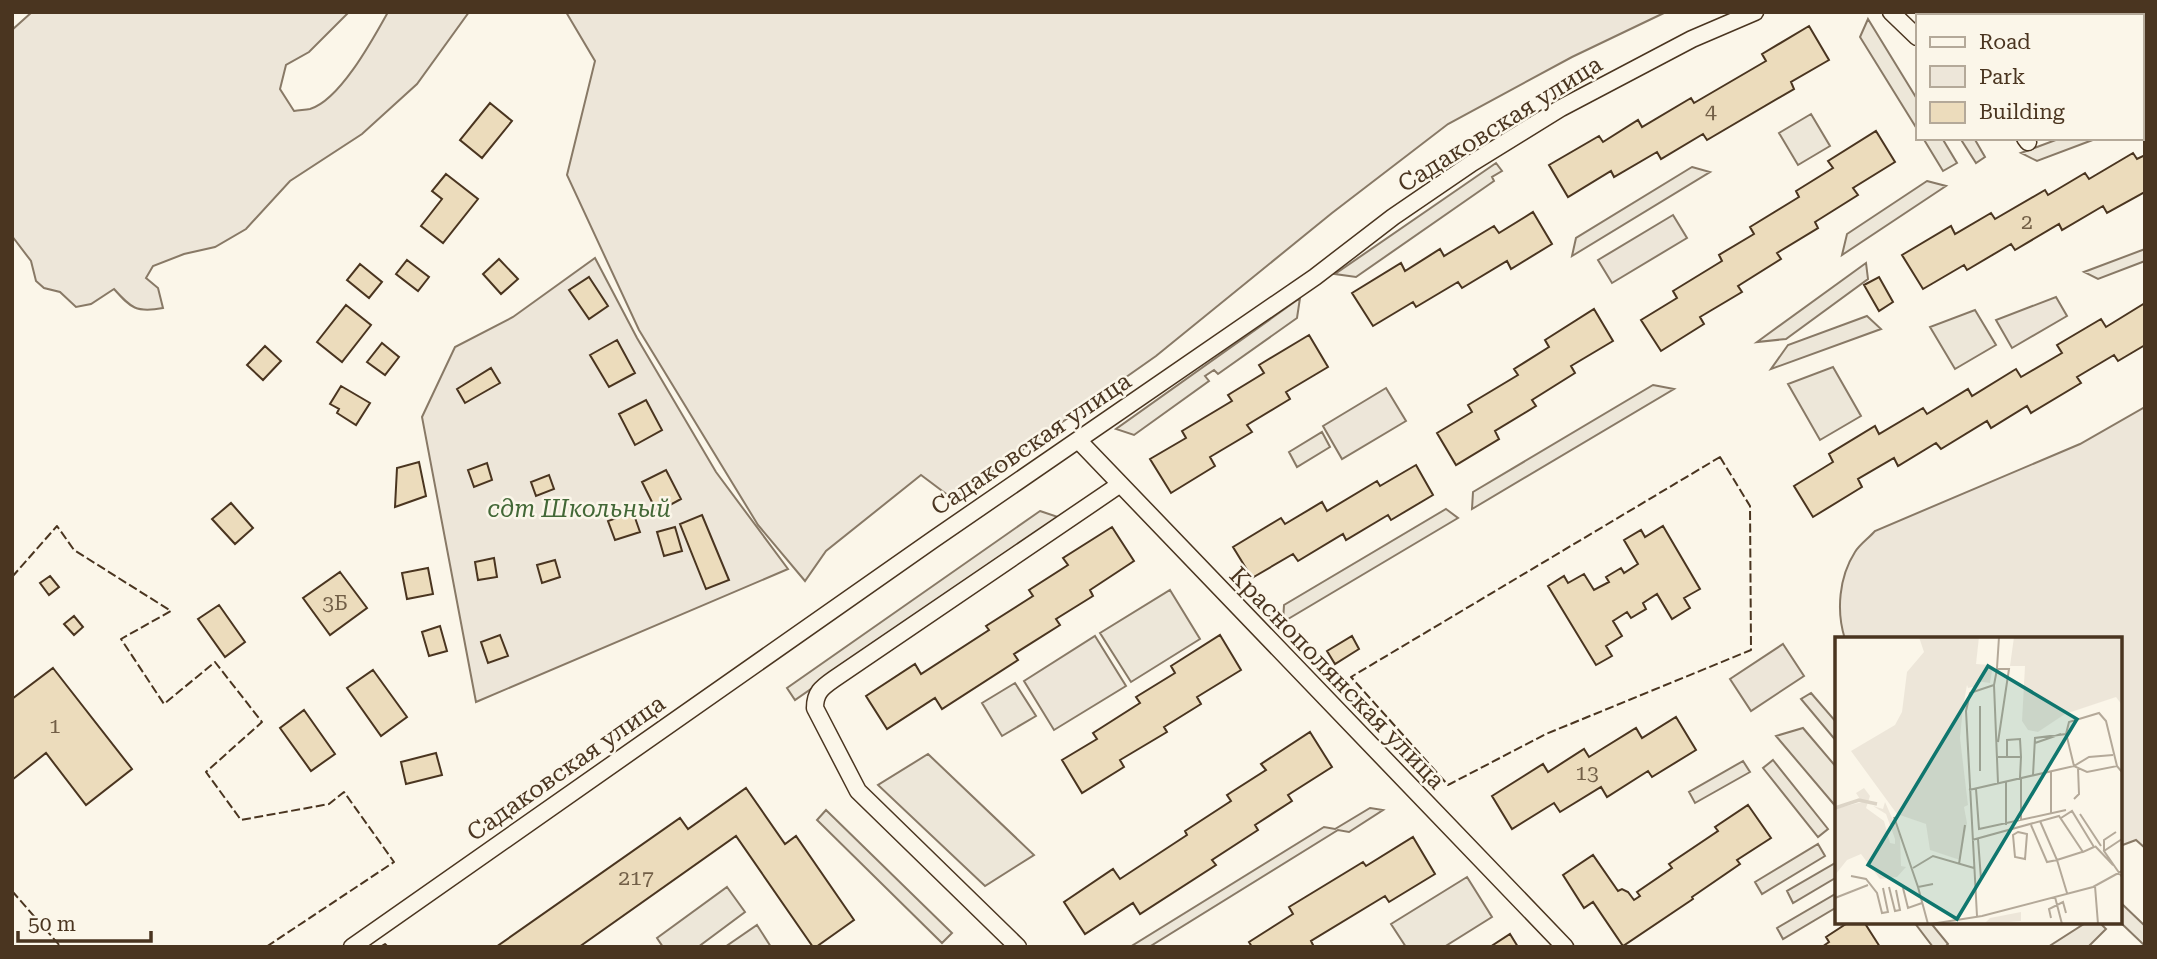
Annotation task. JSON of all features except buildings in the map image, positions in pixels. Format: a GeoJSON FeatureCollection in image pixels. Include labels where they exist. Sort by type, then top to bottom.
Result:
{"type":"FeatureCollection","features":[{"type":"Feature","properties":{"kind":"street","name":"Садаковская улица"},"geometry":{"type":"LineString","coordinates":[[352,947],[526,823],[1304,285],[1472,163],[1561,108],[1692,39],[1755,12]]}},
{"type":"Feature","properties":{"kind":"street"},"geometry":{"type":"LineString","coordinates":[[1891,12],[1916,36]]}},
{"type":"Feature","properties":{"kind":"street","name":"Краснополянская улица"},"geometry":{"type":"LineString","coordinates":[[1078,440],[1565,947]]}},
{"type":"Feature","properties":{"kind":"street"},"geometry":{"type":"LineString","coordinates":[[1018,947],[858,791],[815,709],[815,698],[818,691],[834,679],[1119,485]]}},
{"type":"Feature","properties":{"kind":"green space"},"geometry":{"type":"Polygon","coordinates":[[[32,12],[349,12],[309,52],[286,65],[280,89],[294,111],[310,109],[333,94],[355,67],[388,12],[469,12],[417,84],[362,134],[290,181],[246,229],[215,247],[184,254],[153,266],[146,278],[158,288],[163,308],[146,310],[130,305],[114,289],[91,304],[76,307],[60,292],[44,288],[36,281],[31,261],[12,236],[12,30],[32,12]]]}},
{"type":"Feature","properties":{"kind":"green space"},"geometry":{"type":"Polygon","coordinates":[[[566,12],[1666,12],[1572,57],[1448,124],[1332,213],[1156,356],[953,499],[921,475],[826,551],[805,581],[758,525],[639,330],[567,175],[595,61],[566,12]]]}},
{"type":"Feature","properties":{"kind":"green space"},"geometry":{"type":"Polygon","coordinates":[[[2145,12],[2145,36],[2143,38],[2143,14],[1992,14],[2145,12]]]}},
{"type":"Feature","properties":{"kind":"green space"},"geometry":{"type":"Polygon","coordinates":[[[1673,215],[1687,238],[1612,283],[1598,260],[1673,215]]]}},
{"type":"Feature","properties":{"kind":"green space","name":"сдт Школьный"},"geometry":{"type":"Polygon","coordinates":[[[595,258],[637,338],[716,472],[788,569],[476,702],[422,417],[455,347],[513,317],[595,258]]]}},
{"type":"Feature","properties":{"kind":"green space"},"geometry":{"type":"Polygon","coordinates":[[[2056,297],[2067,316],[2012,348],[1996,320],[2056,297]]]}},
{"type":"Feature","properties":{"kind":"green space"},"geometry":{"type":"Polygon","coordinates":[[[1386,388],[1406,421],[1342,459],[1323,426],[1386,388]]]}},
{"type":"Feature","properties":{"kind":"green space"},"geometry":{"type":"Polygon","coordinates":[[[2145,407],[2145,848],[2136,840],[2122,845],[2122,637],[1844,637],[1842,628],[1840,606],[1845,572],[1857,549],[1875,531],[2080,444],[2145,407]]]}},
{"type":"Feature","properties":{"kind":"green space"},"geometry":{"type":"Polygon","coordinates":[[[1095,636],[1126,686],[1054,730],[1024,681],[1095,636]]]}},
{"type":"Feature","properties":{"kind":"green space"},"geometry":{"type":"Polygon","coordinates":[[[1783,644],[1804,676],[1751,711],[1730,679],[1783,644]]]}},
{"type":"Feature","properties":{"kind":"shaded area"},"geometry":{"type":"Polygon","coordinates":[[[1868,19],[1916,97],[1916,127],[1860,37],[1868,19]]]}},
{"type":"Feature","properties":{"kind":"shaded area"},"geometry":{"type":"Polygon","coordinates":[[[1811,114],[1830,146],[1798,165],[1779,133],[1811,114]]]}},
{"type":"Feature","properties":{"kind":"shaded area"},"geometry":{"type":"Polygon","coordinates":[[[1924,140],[1943,140],[1957,163],[1943,171],[1924,140]]]}},
{"type":"Feature","properties":{"kind":"shaded area"},"geometry":{"type":"Polygon","coordinates":[[[1961,140],[1975,140],[1985,157],[1976,163],[1961,140]]]}},
{"type":"Feature","properties":{"kind":"shaded area"},"geometry":{"type":"Polygon","coordinates":[[[2056,140],[2093,140],[2037,161],[2021,153],[2056,140]]]}},
{"type":"Feature","properties":{"kind":"shaded area"},"geometry":{"type":"Polygon","coordinates":[[[1496,163],[1502,171],[1492,177],[1494,181],[1356,277],[1335,274],[1496,163]]]}},
{"type":"Feature","properties":{"kind":"shaded area"},"geometry":{"type":"Polygon","coordinates":[[[1692,167],[1710,172],[1572,256],[1576,238],[1692,167]]]}},
{"type":"Feature","properties":{"kind":"shaded area"},"geometry":{"type":"Polygon","coordinates":[[[1927,181],[1946,186],[1842,255],[1847,234],[1927,181]]]}},
{"type":"Feature","properties":{"kind":"shaded area"},"geometry":{"type":"Polygon","coordinates":[[[2145,249],[2145,261],[2098,279],[2084,272],[2145,249]]]}},
{"type":"Feature","properties":{"kind":"shaded area"},"geometry":{"type":"Polygon","coordinates":[[[1866,263],[1868,279],[1786,339],[1757,342],[1866,263]]]}},
{"type":"Feature","properties":{"kind":"shaded area"},"geometry":{"type":"Polygon","coordinates":[[[1300,298],[1297,318],[1218,374],[1214,370],[1205,376],[1209,381],[1134,435],[1116,429],[1300,298]]]}},
{"type":"Feature","properties":{"kind":"shaded area"},"geometry":{"type":"Polygon","coordinates":[[[1975,310],[1996,345],[1955,369],[1930,327],[1975,310]]]}},
{"type":"Feature","properties":{"kind":"shaded area"},"geometry":{"type":"Polygon","coordinates":[[[1867,316],[1881,329],[1771,369],[1788,345],[1867,316]]]}},
{"type":"Feature","properties":{"kind":"shaded area"},"geometry":{"type":"Polygon","coordinates":[[[1833,367],[1861,416],[1820,440],[1788,384],[1833,367]]]}},
{"type":"Feature","properties":{"kind":"shaded area"},"geometry":{"type":"Polygon","coordinates":[[[1653,385],[1674,389],[1472,509],[1473,492],[1653,385]]]}},
{"type":"Feature","properties":{"kind":"shaded area"},"geometry":{"type":"Polygon","coordinates":[[[1322,432],[1330,447],[1297,467],[1289,452],[1322,432]]]}},
{"type":"Feature","properties":{"kind":"shaded area"},"geometry":{"type":"Polygon","coordinates":[[[1446,509],[1458,518],[1283,622],[1284,605],[1446,509]]]}},
{"type":"Feature","properties":{"kind":"shaded area"},"geometry":{"type":"Polygon","coordinates":[[[1040,511],[1058,517],[795,700],[787,688],[1040,511]]]}},
{"type":"Feature","properties":{"kind":"shaded area"},"geometry":{"type":"Polygon","coordinates":[[[1170,590],[1200,639],[1131,682],[1100,633],[1170,590]]]}},
{"type":"Feature","properties":{"kind":"shaded area"},"geometry":{"type":"Polygon","coordinates":[[[1015,683],[1036,716],[1002,736],[982,703],[1015,683]]]}},
{"type":"Feature","properties":{"kind":"shaded area"},"geometry":{"type":"Polygon","coordinates":[[[1811,693],[1835,721],[1835,740],[1801,699],[1811,693]]]}},
{"type":"Feature","properties":{"kind":"shaded area"},"geometry":{"type":"Polygon","coordinates":[[[1803,728],[1835,766],[1835,806],[1776,736],[1803,728]]]}},
{"type":"Feature","properties":{"kind":"shaded area"},"geometry":{"type":"Polygon","coordinates":[[[928,754],[1034,855],[985,886],[878,785],[928,754]]]}},
{"type":"Feature","properties":{"kind":"shaded area"},"geometry":{"type":"Polygon","coordinates":[[[1773,760],[1828,829],[1818,837],[1763,768],[1773,760]]]}},
{"type":"Feature","properties":{"kind":"shaded area"},"geometry":{"type":"Polygon","coordinates":[[[1743,761],[1750,772],[1695,803],[1689,792],[1743,761]]]}},
{"type":"Feature","properties":{"kind":"shaded area"},"geometry":{"type":"Polygon","coordinates":[[[1370,808],[1383,810],[1349,832],[1338,830],[1149,947],[1130,947],[1324,827],[1335,829],[1370,808]]]}},
{"type":"Feature","properties":{"kind":"shaded area"},"geometry":{"type":"Polygon","coordinates":[[[826,810],[952,933],[942,943],[817,820],[826,810]]]}},
{"type":"Feature","properties":{"kind":"shaded area"},"geometry":{"type":"Polygon","coordinates":[[[1818,844],[1825,856],[1762,894],[1755,882],[1818,844]]]}},
{"type":"Feature","properties":{"kind":"shaded area"},"geometry":{"type":"Polygon","coordinates":[[[1835,863],[1835,878],[1793,903],[1787,891],[1835,863]]]}},
{"type":"Feature","properties":{"kind":"shaded area"},"geometry":{"type":"Polygon","coordinates":[[[1467,877],[1492,917],[1444,947],[1406,947],[1391,924],[1467,877]]]}},
{"type":"Feature","properties":{"kind":"shaded area"},"geometry":{"type":"Polygon","coordinates":[[[727,887],[745,912],[698,947],[663,947],[657,938],[727,887]]]}},
{"type":"Feature","properties":{"kind":"shaded area"},"geometry":{"type":"Polygon","coordinates":[[[1835,894],[1835,908],[1783,939],[1777,928],[1835,894]]]}},
{"type":"Feature","properties":{"kind":"shaded area"},"geometry":{"type":"Polygon","coordinates":[[[2122,904],[2145,926],[2145,946],[2122,924],[2122,904]]]}},
{"type":"Feature","properties":{"kind":"shaded area"},"geometry":{"type":"Polygon","coordinates":[[[1916,924],[1932,924],[1948,944],[1945,947],[1933,947],[1916,924]]]}},
{"type":"Feature","properties":{"kind":"shaded area"},"geometry":{"type":"Polygon","coordinates":[[[2084,924],[2101,924],[2106,929],[2088,947],[2048,947],[2084,924]]]}},
{"type":"Feature","properties":{"kind":"shaded area"},"geometry":{"type":"Polygon","coordinates":[[[757,925],[771,947],[725,947],[757,925]]]}},
{"type":"Feature","properties":{"kind":"fence"},"geometry":{"type":"LineString","coordinates":[[1720,457],[1750,506],[1751,650],[1546,734],[1448,785],[1351,677],[1720,457]]}},
{"type":"Feature","properties":{"kind":"fence"},"geometry":{"type":"LineString","coordinates":[[12,577],[57,526],[74,550],[171,611],[121,639],[164,704],[215,662],[262,722],[206,772],[241,820],[329,804],[344,792],[394,862],[266,947]]}},
{"type":"Feature","properties":{"kind":"fence"},"geometry":{"type":"LineString","coordinates":[[12,891],[61,947]]}},
{"type":"Feature","properties":{"kind":"fence"},"geometry":{"type":"LineString","coordinates":[[380,947],[385,944],[388,947]]}}]}
